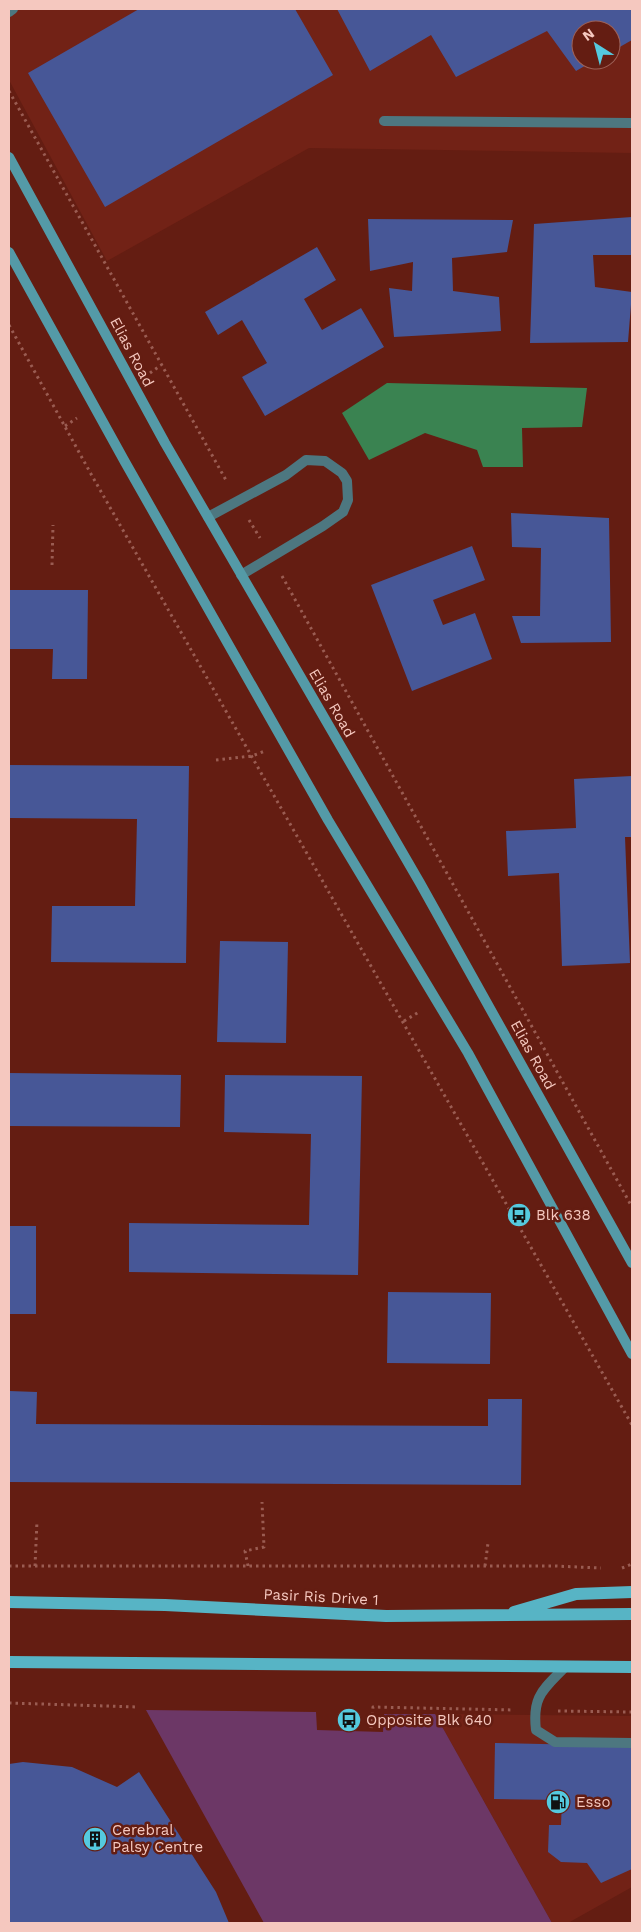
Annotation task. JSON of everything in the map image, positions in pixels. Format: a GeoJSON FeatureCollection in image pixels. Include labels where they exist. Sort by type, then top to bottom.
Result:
{"type":"FeatureCollection","features":[{"type":"Feature","properties":{"kind":"main road","name":"Elias Road"},"geometry":{"type":"LineString","coordinates":[[9,157],[208,517],[420,883],[632,1263]]}},
{"type":"Feature","properties":{"kind":"main road"},"geometry":{"type":"LineString","coordinates":[[9,252],[130,471],[328,820],[468,1053],[632,1354]]}},
{"type":"Feature","properties":{"kind":"main road"},"geometry":{"type":"LineString","coordinates":[[498,1616],[576,1594],[632,1592]]}},
{"type":"Feature","properties":{"kind":"main road","name":"Pasir Ris Drive 1"},"geometry":{"type":"LineString","coordinates":[[9,1602],[165,1605],[386,1616],[632,1614]]}},
{"type":"Feature","properties":{"kind":"main road"},"geometry":{"type":"LineString","coordinates":[[9,1662],[632,1667]]}},
{"type":"Feature","properties":{"kind":"lane"},"geometry":{"type":"LineString","coordinates":[[9,12],[13,9]]}},
{"type":"Feature","properties":{"kind":"lane"},"geometry":{"type":"LineString","coordinates":[[384,121],[632,123]]}},
{"type":"Feature","properties":{"kind":"lane"},"geometry":{"type":"LineString","coordinates":[[208,517],[286,475],[306,460],[326,461],[342,473],[347,481],[348,500],[343,512],[241,575]]}},
{"type":"Feature","properties":{"kind":"lane"},"geometry":{"type":"LineString","coordinates":[[565,1667],[541,1692],[534,1711],[536,1730],[555,1742],[632,1743]]}},
{"type":"Feature","properties":{"kind":"path"},"geometry":{"type":"LineString","coordinates":[[9,91],[90,238]]}},
{"type":"Feature","properties":{"kind":"path"},"geometry":{"type":"LineString","coordinates":[[9,325],[632,1426]]}},
{"type":"Feature","properties":{"kind":"path"},"geometry":{"type":"LineString","coordinates":[[52,565],[53,525]]}},
{"type":"Feature","properties":{"kind":"path"},"geometry":{"type":"LineString","coordinates":[[216,760],[252,756],[284,743]]}},
{"type":"Feature","properties":{"kind":"path"},"geometry":{"type":"LineString","coordinates":[[397,783],[632,1207]]}},
{"type":"Feature","properties":{"kind":"path"},"geometry":{"type":"LineString","coordinates":[[248,1566],[245,1551],[264,1547],[262,1502]]}},
{"type":"Feature","properties":{"kind":"path"},"geometry":{"type":"LineString","coordinates":[[35,1566],[37,1521]]}},
{"type":"Feature","properties":{"kind":"path"},"geometry":{"type":"LineString","coordinates":[[485,1566],[488,1543]]}},
{"type":"Feature","properties":{"kind":"path"},"geometry":{"type":"LineString","coordinates":[[621,1568],[632,1564]]}},
{"type":"Feature","properties":{"kind":"path"},"geometry":{"type":"LineString","coordinates":[[9,1566],[485,1566],[602,1568]]}},
{"type":"Feature","properties":{"kind":"path"},"geometry":{"type":"LineString","coordinates":[[9,1703],[138,1707]]}},
{"type":"Feature","properties":{"kind":"path"},"geometry":{"type":"LineString","coordinates":[[371,1728],[373,1707],[632,1712]]}},
{"type":"Feature","properties":{"kind":"shaded area"},"geometry":{"type":"Polygon","coordinates":[[[9,9],[632,9],[632,153],[309,148],[107,261],[9,80],[9,9]]]}},
{"type":"Feature","properties":{"kind":"shaded area"},"geometry":{"type":"Polygon","coordinates":[[[387,383],[587,388],[582,427],[522,428],[523,467],[483,467],[477,450],[425,433],[369,460],[342,413],[387,383]]]}},
{"type":"Feature","properties":{"kind":"shaded area"},"geometry":{"type":"Polygon","coordinates":[[[146,1710],[316,1712],[317,1730],[383,1732],[384,1714],[435,1714],[552,1923],[264,1923],[146,1710]]]}},
{"type":"Feature","properties":{"kind":"shaded area","name":"Esso"},"geometry":{"type":"Polygon","coordinates":[[[435,1714],[632,1716],[632,1887],[568,1923],[552,1923],[435,1714]]]}},
{"type":"Feature","properties":{"kind":"building"},"geometry":{"type":"Polygon","coordinates":[[[139,9],[295,9],[333,75],[105,207],[28,73],[139,9]]]}},
{"type":"Feature","properties":{"kind":"building"},"geometry":{"type":"Polygon","coordinates":[[[337,9],[632,9],[632,40],[621,46],[621,20],[571,20],[571,64],[547,31],[456,77],[431,35],[370,71],[337,9]]]}},
{"type":"Feature","properties":{"kind":"building"},"geometry":{"type":"Polygon","coordinates":[[[632,217],[632,255],[593,255],[595,287],[632,292],[628,342],[530,343],[534,224],[632,217]]]}},
{"type":"Feature","properties":{"kind":"building"},"geometry":{"type":"Polygon","coordinates":[[[368,219],[513,220],[507,252],[452,258],[453,291],[499,297],[501,331],[394,337],[389,288],[412,291],[413,262],[370,271],[368,219]]]}},
{"type":"Feature","properties":{"kind":"building"},"geometry":{"type":"Polygon","coordinates":[[[317,247],[336,280],[304,299],[322,330],[361,308],[384,347],[265,416],[242,377],[267,363],[242,320],[218,335],[205,312],[317,247]]]}},
{"type":"Feature","properties":{"kind":"building"},"geometry":{"type":"Polygon","coordinates":[[[511,513],[609,518],[611,642],[521,643],[512,616],[540,616],[541,548],[512,547],[511,513]]]}},
{"type":"Feature","properties":{"kind":"building"},"geometry":{"type":"Polygon","coordinates":[[[472,546],[485,580],[433,600],[443,625],[475,613],[492,659],[412,691],[371,585],[472,546]]]}},
{"type":"Feature","properties":{"kind":"building"},"geometry":{"type":"Polygon","coordinates":[[[9,590],[88,590],[87,679],[52,679],[53,649],[9,649],[9,590]]]}},
{"type":"Feature","properties":{"kind":"building"},"geometry":{"type":"Polygon","coordinates":[[[9,765],[189,766],[186,963],[51,962],[52,906],[135,906],[137,819],[9,818],[9,765]]]}},
{"type":"Feature","properties":{"kind":"building"},"geometry":{"type":"Polygon","coordinates":[[[632,776],[632,837],[625,837],[630,963],[562,966],[559,873],[508,876],[506,831],[576,828],[574,779],[632,776]]]}},
{"type":"Feature","properties":{"kind":"building"},"geometry":{"type":"Polygon","coordinates":[[[220,941],[288,942],[286,1043],[217,1042],[220,941]]]}},
{"type":"Feature","properties":{"kind":"building"},"geometry":{"type":"Polygon","coordinates":[[[9,1073],[181,1075],[180,1127],[9,1126],[9,1073]]]}},
{"type":"Feature","properties":{"kind":"building"},"geometry":{"type":"Polygon","coordinates":[[[225,1075],[362,1076],[358,1275],[129,1272],[129,1223],[309,1225],[311,1134],[224,1132],[225,1075]]]}},
{"type":"Feature","properties":{"kind":"building"},"geometry":{"type":"Polygon","coordinates":[[[9,1226],[36,1226],[36,1314],[9,1314],[9,1226]]]}},
{"type":"Feature","properties":{"kind":"building"},"geometry":{"type":"Polygon","coordinates":[[[388,1292],[491,1293],[490,1364],[387,1363],[388,1292]]]}},
{"type":"Feature","properties":{"kind":"building"},"geometry":{"type":"Polygon","coordinates":[[[9,1391],[37,1392],[36,1424],[488,1426],[488,1399],[522,1399],[521,1485],[9,1482],[9,1391]]]}},
{"type":"Feature","properties":{"kind":"building"},"geometry":{"type":"Polygon","coordinates":[[[495,1743],[632,1746],[632,1869],[601,1883],[587,1863],[561,1862],[548,1852],[549,1825],[561,1825],[562,1800],[494,1799],[495,1743]]]}},
{"type":"Feature","properties":{"kind":"building","name":"Cerebral Palsy Centre"},"geometry":{"type":"Polygon","coordinates":[[[23,1762],[72,1767],[117,1787],[139,1772],[216,1892],[229,1923],[9,1923],[9,1764],[23,1762]]]}},
{"type":"Feature","properties":{"kind":"place","name":"Blk 638"},"geometry":{"type":"Point","coordinates":[519,1215]}},
{"type":"Feature","properties":{"kind":"place","name":"Opposite Blk 640"},"geometry":{"type":"Point","coordinates":[349,1720]}},
{"type":"Feature","properties":{"kind":"place","name":"Esso"},"geometry":{"type":"Point","coordinates":[558,1802]}},
{"type":"Feature","properties":{"kind":"place","name":"Cerebral Palsy Centre"},"geometry":{"type":"Point","coordinates":[95,1839]}}]}
